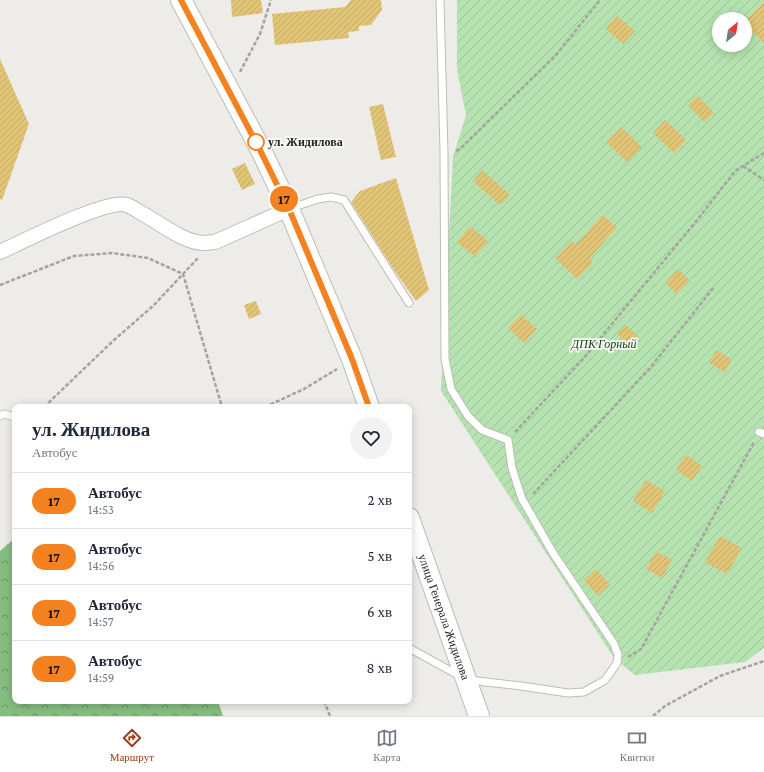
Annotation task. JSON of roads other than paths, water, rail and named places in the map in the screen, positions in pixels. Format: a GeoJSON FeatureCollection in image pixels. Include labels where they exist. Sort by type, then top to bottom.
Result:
{"type":"FeatureCollection","features":[{"type":"Feature","properties":{"kind":"main road"},"geometry":{"type":"LineString","coordinates":[[181,0],[260,150],[289,209],[352,359],[368,404]]}},
{"type":"Feature","properties":{"kind":"main road","name":"улица Генерала Жидилова"},"geometry":{"type":"LineString","coordinates":[[412,526],[479,716]]}},
{"type":"Feature","properties":{"kind":"street"},"geometry":{"type":"LineString","coordinates":[[0,252],[86,213],[119,204],[126,205],[176,234],[202,243],[215,242],[289,209]]}},
{"type":"Feature","properties":{"kind":"lane"},"geometry":{"type":"LineString","coordinates":[[412,650],[467,680],[568,693],[584,692],[605,680],[617,664],[618,655],[614,644],[553,553],[522,498],[512,468],[508,440],[482,430],[468,416],[451,389],[445,359],[444,152],[440,0]]}},
{"type":"Feature","properties":{"kind":"lane"},"geometry":{"type":"LineString","coordinates":[[289,209],[324,198],[331,197],[344,200],[409,302]]}},
{"type":"Feature","properties":{"kind":"lane"},"geometry":{"type":"LineString","coordinates":[[0,416],[4,414],[12,416]]}},
{"type":"Feature","properties":{"kind":"place","name":"ул. Жидилова"},"geometry":{"type":"Point","coordinates":[256,142]}},
{"type":"Feature","properties":{"kind":"park label","name":"ДПК Горный"},"geometry":{"type":"Point","coordinates":[604,344]}}]}
